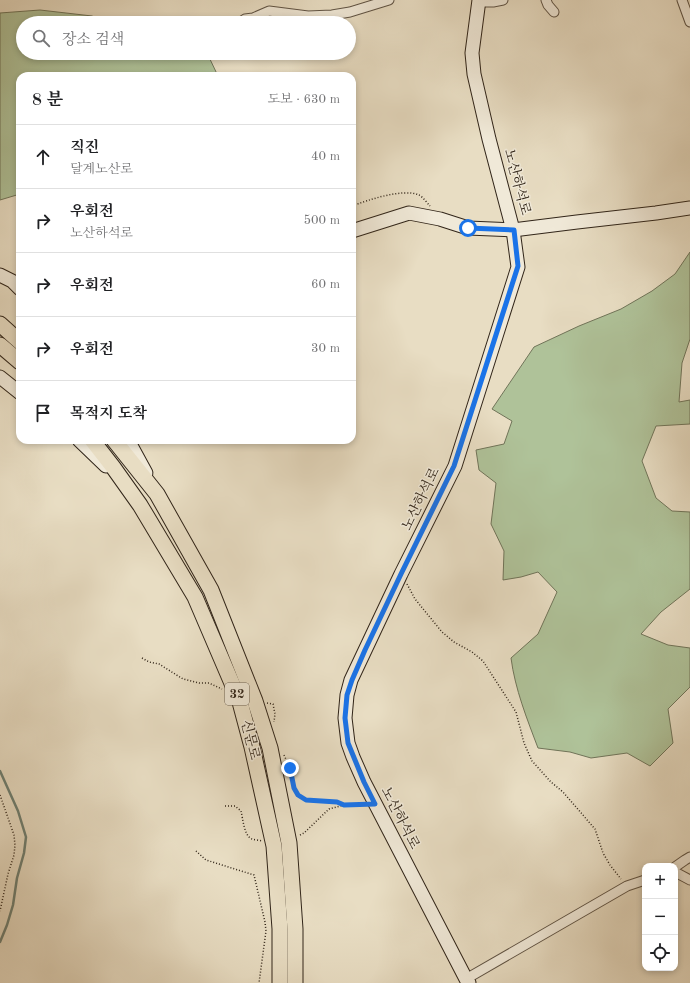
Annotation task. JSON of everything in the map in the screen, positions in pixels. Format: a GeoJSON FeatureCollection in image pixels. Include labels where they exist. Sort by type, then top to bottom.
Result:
{"type":"FeatureCollection","features":[{"type":"Feature","properties":{"kind":"main road"},"geometry":{"type":"LineString","coordinates":[[0,324],[16,338]]}},
{"type":"Feature","properties":{"kind":"main road"},"geometry":{"type":"LineString","coordinates":[[0,346],[16,359]]}},
{"type":"Feature","properties":{"kind":"main road","name":"신문로"},"geometry":{"type":"LineString","coordinates":[[95,444],[140,505],[195,597],[240,702],[252,747],[274,846],[280,929],[280,983]]}},
{"type":"Feature","properties":{"kind":"main road","name":"신문로"},"geometry":{"type":"LineString","coordinates":[[117,444],[157,494],[211,590],[255,701],[270,748],[289,843],[295,929],[295,983]]}},
{"type":"Feature","properties":{"kind":"street"},"geometry":{"type":"LineString","coordinates":[[258,16],[269,11],[308,16],[332,15],[350,12],[389,0]]}},
{"type":"Feature","properties":{"kind":"street"},"geometry":{"type":"LineString","coordinates":[[478,1],[493,2],[503,0]]}},
{"type":"Feature","properties":{"kind":"street"},"geometry":{"type":"LineString","coordinates":[[546,0],[554,12]]}},
{"type":"Feature","properties":{"kind":"street"},"geometry":{"type":"LineString","coordinates":[[682,0],[690,22]]}},
{"type":"Feature","properties":{"kind":"street","name":"노산하석로"},"geometry":{"type":"LineString","coordinates":[[465,982],[364,782],[348,743],[345,718],[347,695],[352,680],[401,574],[454,466],[518,266],[514,230],[488,139],[474,74],[472,54],[478,1]]}},
{"type":"Feature","properties":{"kind":"street"},"geometry":{"type":"LineString","coordinates":[[356,230],[409,213],[440,219],[468,228],[514,230],[690,208]]}},
{"type":"Feature","properties":{"kind":"street"},"geometry":{"type":"LineString","coordinates":[[0,275],[13,283]]}},
{"type":"Feature","properties":{"kind":"street"},"geometry":{"type":"LineString","coordinates":[[0,377],[16,390]]}},
{"type":"Feature","properties":{"kind":"street"},"geometry":{"type":"LineString","coordinates":[[82,444],[129,490]]}},
{"type":"Feature","properties":{"kind":"street"},"geometry":{"type":"LineString","coordinates":[[130,444],[157,494]]}},
{"type":"Feature","properties":{"kind":"street"},"geometry":{"type":"LineString","coordinates":[[678,865],[690,857]]}},
{"type":"Feature","properties":{"kind":"street"},"geometry":{"type":"LineString","coordinates":[[678,874],[690,880]]}},
{"type":"Feature","properties":{"kind":"street"},"geometry":{"type":"LineString","coordinates":[[465,982],[628,886],[642,881]]}},
{"type":"Feature","properties":{"kind":"path"},"geometry":{"type":"LineString","coordinates":[[356,204],[369,199],[394,194],[409,193],[420,195],[440,219]]}},
{"type":"Feature","properties":{"kind":"path"},"geometry":{"type":"LineString","coordinates":[[401,574],[415,599],[442,632],[454,642],[483,660],[516,712],[524,743],[532,761],[551,782],[563,792],[595,830],[603,853],[610,865],[628,886]]}},
{"type":"Feature","properties":{"kind":"path"},"geometry":{"type":"LineString","coordinates":[[142,658],[149,662],[160,664],[183,678],[199,683],[209,683],[224,690]]}},
{"type":"Feature","properties":{"kind":"path"},"geometry":{"type":"LineString","coordinates":[[266,703],[273,704],[275,714],[274,726]]}},
{"type":"Feature","properties":{"kind":"path"},"geometry":{"type":"LineString","coordinates":[[281,750],[290,768],[294,788],[298,795],[306,800],[337,802],[344,805]]}},
{"type":"Feature","properties":{"kind":"path"},"geometry":{"type":"LineString","coordinates":[[0,795],[14,835],[15,845],[14,855],[8,874],[0,911]]}},
{"type":"Feature","properties":{"kind":"path"},"geometry":{"type":"LineString","coordinates":[[297,836],[304,833],[329,809],[344,805],[375,804]]}},
{"type":"Feature","properties":{"kind":"path"},"geometry":{"type":"LineString","coordinates":[[225,806],[235,806],[242,811],[244,826],[248,836],[252,840],[264,841]]}},
{"type":"Feature","properties":{"kind":"path"},"geometry":{"type":"LineString","coordinates":[[196,851],[206,860],[254,875],[266,931],[259,983]]}},
{"type":"Feature","properties":{"kind":"green space"},"geometry":{"type":"Polygon","coordinates":[[[40,10],[92,16],[16,16],[16,60],[210,60],[216,72],[16,72],[16,195],[0,200],[0,13],[40,10]]]}},
{"type":"Feature","properties":{"kind":"green space"},"geometry":{"type":"Polygon","coordinates":[[[690,252],[690,339],[682,363],[679,402],[690,400],[690,424],[656,426],[642,461],[656,498],[672,511],[690,512],[690,589],[661,612],[641,634],[668,645],[690,648],[690,687],[668,709],[673,743],[650,766],[627,753],[591,758],[570,752],[538,748],[518,692],[511,658],[538,634],[557,592],[538,572],[503,580],[504,551],[491,524],[496,483],[479,470],[476,450],[504,444],[512,421],[492,409],[534,347],[579,326],[621,309],[652,291],[675,274],[690,252]]]}},
{"type":"Feature","properties":{"kind":"waterway"},"geometry":{"type":"LineString","coordinates":[[0,771],[18,811],[26,837],[13,905],[0,942]]}},
{"type":"Feature","properties":{"kind":"route"},"geometry":{"type":"LineString","coordinates":[[290,768],[294,788],[298,795],[306,800],[337,802],[344,805],[375,804],[348,743],[345,718],[347,695],[365,650],[454,466],[518,266],[514,230],[468,228]]}}]}
